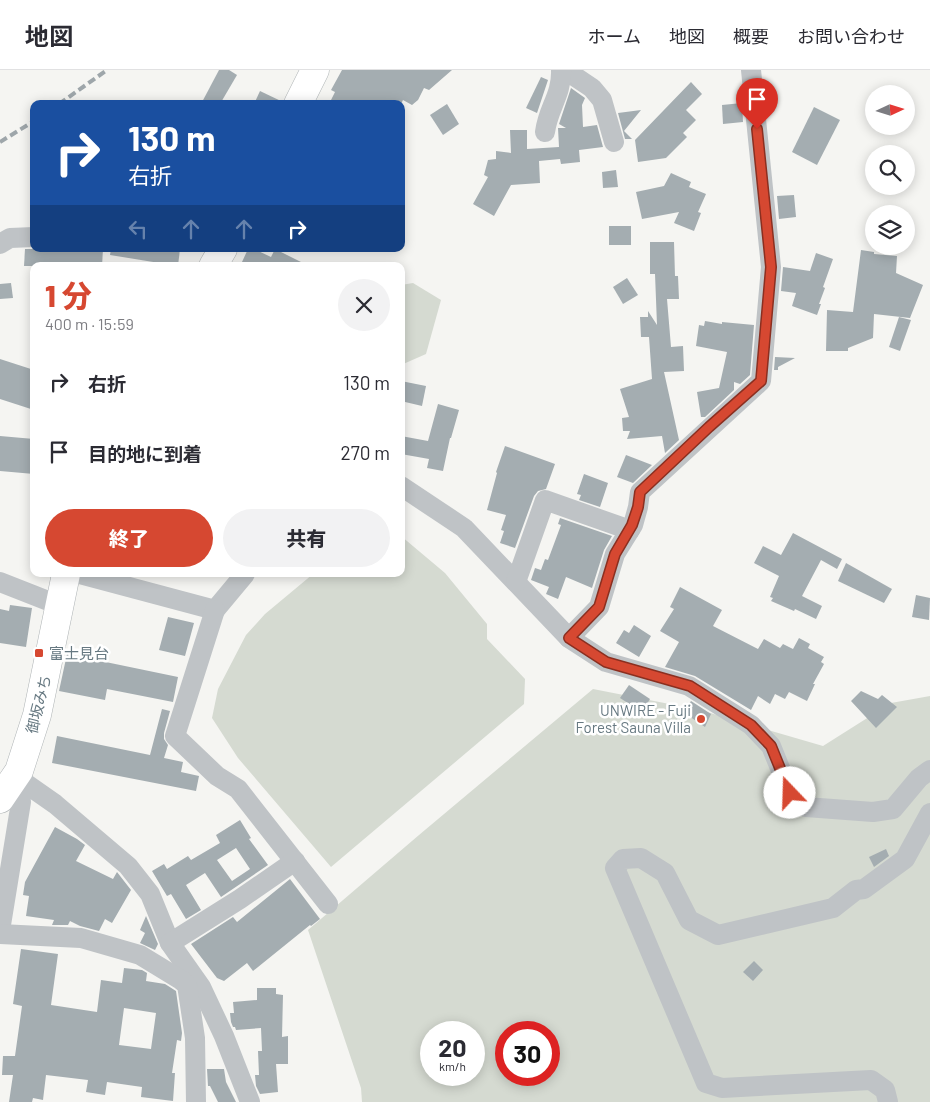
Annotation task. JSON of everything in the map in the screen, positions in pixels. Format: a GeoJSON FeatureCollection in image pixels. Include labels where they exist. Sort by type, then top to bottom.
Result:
{"type":"FeatureCollection","features":[{"type":"Feature","properties":{"kind":"highway"},"geometry":{"type":"LineString","coordinates":[[300,100],[315,70]]}},
{"type":"Feature","properties":{"kind":"highway","name":"御坂みち"},"geometry":{"type":"LineString","coordinates":[[0,799],[19,771],[37,715],[66,577]]}},
{"type":"Feature","properties":{"kind":"street"},"geometry":{"type":"LineString","coordinates":[[545,132],[548,115],[562,83],[563,70],[592,88],[602,100],[614,142]]}},
{"type":"Feature","properties":{"kind":"street"},"geometry":{"type":"LineString","coordinates":[[569,638],[599,607],[615,554],[630,530],[638,507],[640,492],[761,381],[771,267],[751,70]]}},
{"type":"Feature","properties":{"kind":"street"},"geometry":{"type":"LineString","coordinates":[[0,244],[10,238],[30,237]]}},
{"type":"Feature","properties":{"kind":"street"},"geometry":{"type":"LineString","coordinates":[[405,489],[464,528],[569,638],[606,662],[690,686],[751,725],[771,746],[790,793],[806,807],[873,812],[893,809],[919,778],[930,770]]}},
{"type":"Feature","properties":{"kind":"street"},"geometry":{"type":"LineString","coordinates":[[516,582],[545,500],[630,530]]}},
{"type":"Feature","properties":{"kind":"street"},"geometry":{"type":"LineString","coordinates":[[91,577],[215,610]]}},
{"type":"Feature","properties":{"kind":"street"},"geometry":{"type":"LineString","coordinates":[[242,577],[215,610],[174,736],[217,776],[238,790],[328,904]]}},
{"type":"Feature","properties":{"kind":"street"},"geometry":{"type":"LineString","coordinates":[[0,582],[61,606]]}},
{"type":"Feature","properties":{"kind":"street"},"geometry":{"type":"LineString","coordinates":[[15,776],[21,802],[1,923],[81,938],[140,955],[187,985],[195,1038],[196,1102]]}},
{"type":"Feature","properties":{"kind":"street"},"geometry":{"type":"LineString","coordinates":[[15,776],[55,804],[128,866],[150,894],[170,943],[201,987],[224,1036],[250,1102]]}},
{"type":"Feature","properties":{"kind":"street"},"geometry":{"type":"LineString","coordinates":[[888,1102],[885,1090],[871,1080],[722,1088],[706,1083],[614,868],[622,859],[641,858],[665,873],[689,920],[718,935],[833,908],[856,890],[864,889],[905,858],[930,813]]}},
{"type":"Feature","properties":{"kind":"street"},"geometry":{"type":"LineString","coordinates":[[170,943],[294,862]]}},
{"type":"Feature","properties":{"kind":"shaded area"},"geometry":{"type":"Polygon","coordinates":[[[413,283],[441,300],[426,354],[405,363],[405,284],[413,283]]]}},
{"type":"Feature","properties":{"kind":"shaded area"},"geometry":{"type":"Polygon","coordinates":[[[405,539],[445,573],[487,624],[487,639],[525,679],[524,704],[331,867],[238,758],[212,718],[218,689],[246,635],[265,614],[309,577],[405,577],[405,539]]]}},
{"type":"Feature","properties":{"kind":"shaded area"},"geometry":{"type":"Polygon","coordinates":[[[593,689],[700,710],[823,746],[891,703],[930,696],[930,1102],[362,1102],[361,1088],[308,930],[593,689]]]}},
{"type":"Feature","properties":{"kind":"building"},"geometry":{"type":"Polygon","coordinates":[[[219,70],[229,70],[237,75],[222,100],[203,100],[219,70]]]}},
{"type":"Feature","properties":{"kind":"building"},"geometry":{"type":"Polygon","coordinates":[[[342,70],[452,70],[429,90],[424,88],[418,100],[412,105],[405,100],[331,100],[335,92],[331,90],[342,70]]]}},
{"type":"Feature","properties":{"kind":"building"},"geometry":{"type":"Polygon","coordinates":[[[541,77],[548,80],[537,113],[526,108],[541,77]]]}},
{"type":"Feature","properties":{"kind":"building"},"geometry":{"type":"Polygon","coordinates":[[[691,82],[702,94],[686,110],[696,120],[683,133],[687,137],[666,158],[638,162],[635,140],[691,82]]]}},
{"type":"Feature","properties":{"kind":"building"},"geometry":{"type":"Polygon","coordinates":[[[571,88],[585,98],[582,105],[583,127],[597,125],[603,147],[579,150],[580,162],[561,164],[560,159],[539,161],[540,183],[511,185],[494,216],[473,204],[488,177],[484,175],[488,160],[496,159],[496,151],[511,153],[510,130],[527,130],[527,149],[559,147],[558,128],[566,128],[559,124],[571,88]]]}},
{"type":"Feature","properties":{"kind":"building"},"geometry":{"type":"Polygon","coordinates":[[[260,91],[279,100],[256,100],[260,91]]]}},
{"type":"Feature","properties":{"kind":"building"},"geometry":{"type":"Polygon","coordinates":[[[742,103],[743,122],[723,124],[722,105],[742,103]]]}},
{"type":"Feature","properties":{"kind":"building"},"geometry":{"type":"Polygon","coordinates":[[[447,104],[459,124],[443,135],[430,115],[447,104]]]}},
{"type":"Feature","properties":{"kind":"building"},"geometry":{"type":"Polygon","coordinates":[[[814,107],[840,120],[817,165],[792,152],[814,107]]]}},
{"type":"Feature","properties":{"kind":"building"},"geometry":{"type":"Polygon","coordinates":[[[641,110],[624,131],[632,139],[625,139],[618,113],[641,110]]]}},
{"type":"Feature","properties":{"kind":"building"},"geometry":{"type":"Polygon","coordinates":[[[616,170],[618,187],[603,188],[602,172],[616,170]]]}},
{"type":"Feature","properties":{"kind":"building"},"geometry":{"type":"Polygon","coordinates":[[[671,173],[691,182],[689,187],[706,194],[698,212],[701,213],[694,231],[674,223],[679,212],[642,219],[636,192],[664,186],[671,173]]]}},
{"type":"Feature","properties":{"kind":"building"},"geometry":{"type":"Polygon","coordinates":[[[794,195],[796,217],[779,219],[777,196],[794,195]]]}},
{"type":"Feature","properties":{"kind":"building"},"geometry":{"type":"Polygon","coordinates":[[[609,226],[631,226],[631,245],[609,245],[609,226]]]}},
{"type":"Feature","properties":{"kind":"building"},"geometry":{"type":"Polygon","coordinates":[[[650,242],[674,242],[675,276],[678,276],[679,299],[667,299],[671,347],[683,346],[684,371],[664,372],[679,440],[665,453],[662,436],[627,439],[630,431],[623,431],[622,418],[629,417],[620,389],[652,379],[649,337],[641,337],[640,317],[648,317],[648,311],[657,325],[655,274],[650,274],[650,242]]]}},
{"type":"Feature","properties":{"kind":"building"},"geometry":{"type":"Polygon","coordinates":[[[25,249],[30,249],[30,252],[103,252],[102,262],[30,262],[30,266],[24,266],[25,249]]]}},
{"type":"Feature","properties":{"kind":"building"},"geometry":{"type":"Polygon","coordinates":[[[861,250],[865,251],[865,255],[897,256],[896,273],[923,285],[910,318],[874,314],[873,338],[848,348],[848,351],[826,351],[827,310],[853,312],[861,250]]]}},
{"type":"Feature","properties":{"kind":"building"},"geometry":{"type":"Polygon","coordinates":[[[110,252],[180,252],[178,262],[153,262],[110,255],[110,252]]]}},
{"type":"Feature","properties":{"kind":"building"},"geometry":{"type":"Polygon","coordinates":[[[247,252],[260,252],[271,257],[274,252],[281,252],[301,262],[242,262],[247,252]]]}},
{"type":"Feature","properties":{"kind":"building"},"geometry":{"type":"Polygon","coordinates":[[[816,253],[833,259],[823,287],[825,288],[817,315],[792,306],[796,293],[781,291],[783,267],[810,271],[816,253]]]}},
{"type":"Feature","properties":{"kind":"building"},"geometry":{"type":"Polygon","coordinates":[[[627,278],[638,295],[623,304],[613,287],[627,278]]]}},
{"type":"Feature","properties":{"kind":"building"},"geometry":{"type":"Polygon","coordinates":[[[11,283],[13,298],[0,299],[0,284],[11,283]]]}},
{"type":"Feature","properties":{"kind":"building"},"geometry":{"type":"Polygon","coordinates":[[[899,317],[911,320],[900,351],[889,347],[899,317]]]}},
{"type":"Feature","properties":{"kind":"building"},"geometry":{"type":"Polygon","coordinates":[[[705,321],[722,324],[722,322],[754,325],[750,375],[740,384],[734,382],[734,390],[705,417],[701,417],[697,392],[719,388],[727,352],[696,346],[699,325],[704,326],[705,321]]]}},
{"type":"Feature","properties":{"kind":"building"},"geometry":{"type":"Polygon","coordinates":[[[775,357],[795,358],[778,367],[778,370],[774,370],[775,357]]]}},
{"type":"Feature","properties":{"kind":"building"},"geometry":{"type":"Polygon","coordinates":[[[0,359],[30,369],[30,409],[0,399],[0,359]]]}},
{"type":"Feature","properties":{"kind":"building"},"geometry":{"type":"Polygon","coordinates":[[[405,382],[426,386],[422,406],[405,402],[405,382]]]}},
{"type":"Feature","properties":{"kind":"building"},"geometry":{"type":"Polygon","coordinates":[[[438,404],[459,410],[450,438],[443,471],[427,468],[429,459],[405,455],[405,437],[428,441],[438,404]]]}},
{"type":"Feature","properties":{"kind":"building"},"geometry":{"type":"Polygon","coordinates":[[[0,436],[30,439],[30,474],[0,471],[0,436]]]}},
{"type":"Feature","properties":{"kind":"building"},"geometry":{"type":"Polygon","coordinates":[[[505,446],[555,464],[546,489],[538,491],[534,496],[515,548],[500,543],[504,531],[501,530],[506,515],[487,510],[496,472],[505,446]]]}},
{"type":"Feature","properties":{"kind":"building"},"geometry":{"type":"Polygon","coordinates":[[[626,455],[652,465],[633,483],[617,477],[626,455]]]}},
{"type":"Feature","properties":{"kind":"building"},"geometry":{"type":"Polygon","coordinates":[[[584,474],[608,483],[600,507],[579,500],[581,495],[577,494],[584,474]]]}},
{"type":"Feature","properties":{"kind":"building"},"geometry":{"type":"Polygon","coordinates":[[[560,518],[612,536],[604,550],[592,588],[566,577],[558,599],[546,594],[549,587],[531,580],[535,568],[541,570],[545,559],[548,560],[561,525],[558,524],[560,518]]]}},
{"type":"Feature","properties":{"kind":"building"},"geometry":{"type":"Polygon","coordinates":[[[793,533],[842,559],[837,569],[821,560],[802,596],[822,606],[816,619],[771,601],[773,598],[770,597],[779,576],[754,563],[763,546],[781,555],[793,533]]]}},
{"type":"Feature","properties":{"kind":"building"},"geometry":{"type":"Polygon","coordinates":[[[846,563],[892,589],[884,603],[838,581],[846,563]]]}},
{"type":"Feature","properties":{"kind":"building"},"geometry":{"type":"Polygon","coordinates":[[[680,587],[722,610],[713,626],[758,649],[764,639],[780,648],[783,644],[793,649],[799,638],[810,644],[808,648],[824,657],[821,662],[824,664],[813,684],[815,684],[807,701],[789,692],[785,699],[775,694],[770,704],[758,696],[751,710],[695,676],[665,667],[679,642],[660,631],[674,609],[670,607],[680,587]]]}},
{"type":"Feature","properties":{"kind":"building"},"geometry":{"type":"Polygon","coordinates":[[[916,595],[930,598],[929,620],[912,617],[916,595]]]}},
{"type":"Feature","properties":{"kind":"building"},"geometry":{"type":"Polygon","coordinates":[[[10,605],[32,608],[26,647],[0,643],[0,609],[9,611],[10,605]]]}},
{"type":"Feature","properties":{"kind":"building"},"geometry":{"type":"Polygon","coordinates":[[[168,617],[194,623],[185,656],[159,650],[168,617]]]}},
{"type":"Feature","properties":{"kind":"building"},"geometry":{"type":"Polygon","coordinates":[[[634,625],[651,636],[639,657],[616,643],[624,630],[629,633],[634,625]]]}},
{"type":"Feature","properties":{"kind":"building"},"geometry":{"type":"Polygon","coordinates":[[[67,654],[178,677],[173,702],[107,689],[105,700],[59,691],[67,654]]]}},
{"type":"Feature","properties":{"kind":"building"},"geometry":{"type":"Polygon","coordinates":[[[629,685],[650,699],[642,712],[620,698],[629,685]]]}},
{"type":"Feature","properties":{"kind":"building"},"geometry":{"type":"Polygon","coordinates":[[[861,691],[878,699],[882,695],[897,707],[876,728],[851,701],[861,691]]]}},
{"type":"Feature","properties":{"kind":"building","name":"UNWIRE - Fuji Forest Sauna Villa"},"geometry":{"type":"Polygon","coordinates":[[[691,701],[711,714],[705,727],[683,712],[691,701]]]}},
{"type":"Feature","properties":{"kind":"building"},"geometry":{"type":"Polygon","coordinates":[[[162,709],[170,711],[164,733],[164,739],[168,745],[164,758],[183,762],[181,772],[199,776],[196,791],[52,763],[57,736],[150,755],[162,709]]]}},
{"type":"Feature","properties":{"kind":"building"},"geometry":{"type":"Polygon","coordinates":[[[240,820],[251,838],[249,839],[268,865],[221,897],[205,873],[186,885],[201,910],[186,919],[171,894],[167,896],[152,871],[164,864],[167,869],[188,856],[191,860],[220,843],[216,835],[240,820]],[[236,848],[217,860],[232,881],[250,869],[236,848]]]}},
{"type":"Feature","properties":{"kind":"building"},"geometry":{"type":"Polygon","coordinates":[[[55,827],[85,845],[76,861],[113,879],[117,872],[131,890],[112,923],[105,919],[99,931],[70,921],[68,925],[52,925],[54,920],[26,916],[29,896],[23,895],[25,882],[55,827]]]}},
{"type":"Feature","properties":{"kind":"building"},"geometry":{"type":"Polygon","coordinates":[[[886,849],[889,856],[874,867],[869,857],[886,849]]]}},
{"type":"Feature","properties":{"kind":"building"},"geometry":{"type":"Polygon","coordinates":[[[290,879],[320,919],[253,971],[247,963],[224,981],[217,978],[191,944],[233,917],[237,922],[290,879]]]}},
{"type":"Feature","properties":{"kind":"building"},"geometry":{"type":"Polygon","coordinates":[[[146,916],[158,944],[155,950],[140,943],[145,933],[140,930],[146,916]]]}},
{"type":"Feature","properties":{"kind":"building"},"geometry":{"type":"Polygon","coordinates":[[[21,949],[58,954],[51,1005],[97,1012],[101,980],[122,983],[124,968],[142,970],[147,973],[146,981],[165,984],[176,991],[182,1033],[181,1041],[177,1040],[172,1073],[175,1073],[173,1101],[141,1097],[142,1087],[107,1082],[105,1095],[86,1092],[88,1080],[46,1075],[43,1100],[33,1098],[32,1102],[9,1102],[13,1075],[2,1075],[3,1056],[15,1056],[22,1006],[13,1004],[21,949]],[[124,1008],[119,1045],[151,1049],[156,1013],[124,1008]]]}},
{"type":"Feature","properties":{"kind":"building"},"geometry":{"type":"Polygon","coordinates":[[[754,961],[763,970],[753,981],[743,972],[754,961]]]}},
{"type":"Feature","properties":{"kind":"building"},"geometry":{"type":"Polygon","coordinates":[[[257,988],[276,988],[276,994],[283,995],[282,1037],[288,1036],[288,1064],[276,1064],[278,1092],[260,1094],[256,1086],[255,1075],[259,1075],[258,1051],[262,1051],[261,1028],[236,1030],[231,1022],[230,1013],[234,1013],[233,1002],[257,1000],[257,988]]]}},
{"type":"Feature","properties":{"kind":"building"},"geometry":{"type":"Polygon","coordinates":[[[207,1069],[224,1069],[226,1082],[236,1102],[218,1102],[210,1086],[208,1086],[207,1069]]]}},
{"type":"Feature","properties":{"kind":"railway"},"geometry":{"type":"LineString","coordinates":[[65,100],[107,70]]}},
{"type":"Feature","properties":{"kind":"railway"},"geometry":{"type":"LineString","coordinates":[[0,142],[30,123]]}},
{"type":"Feature","properties":{"kind":"place","name":"富士見台"},"geometry":{"type":"Point","coordinates":[39,653]}},
{"type":"Feature","properties":{"kind":"place","name":"UNWIRE - Fuji Forest Sauna Villa"},"geometry":{"type":"Point","coordinates":[701,719]}},
{"type":"Feature","properties":{"kind":"route"},"geometry":{"type":"LineString","coordinates":[[757,129],[771,267],[761,381],[640,492],[638,507],[632,525],[615,554],[599,607],[569,638],[606,662],[690,686],[751,725],[771,746],[790,793]]}}]}
